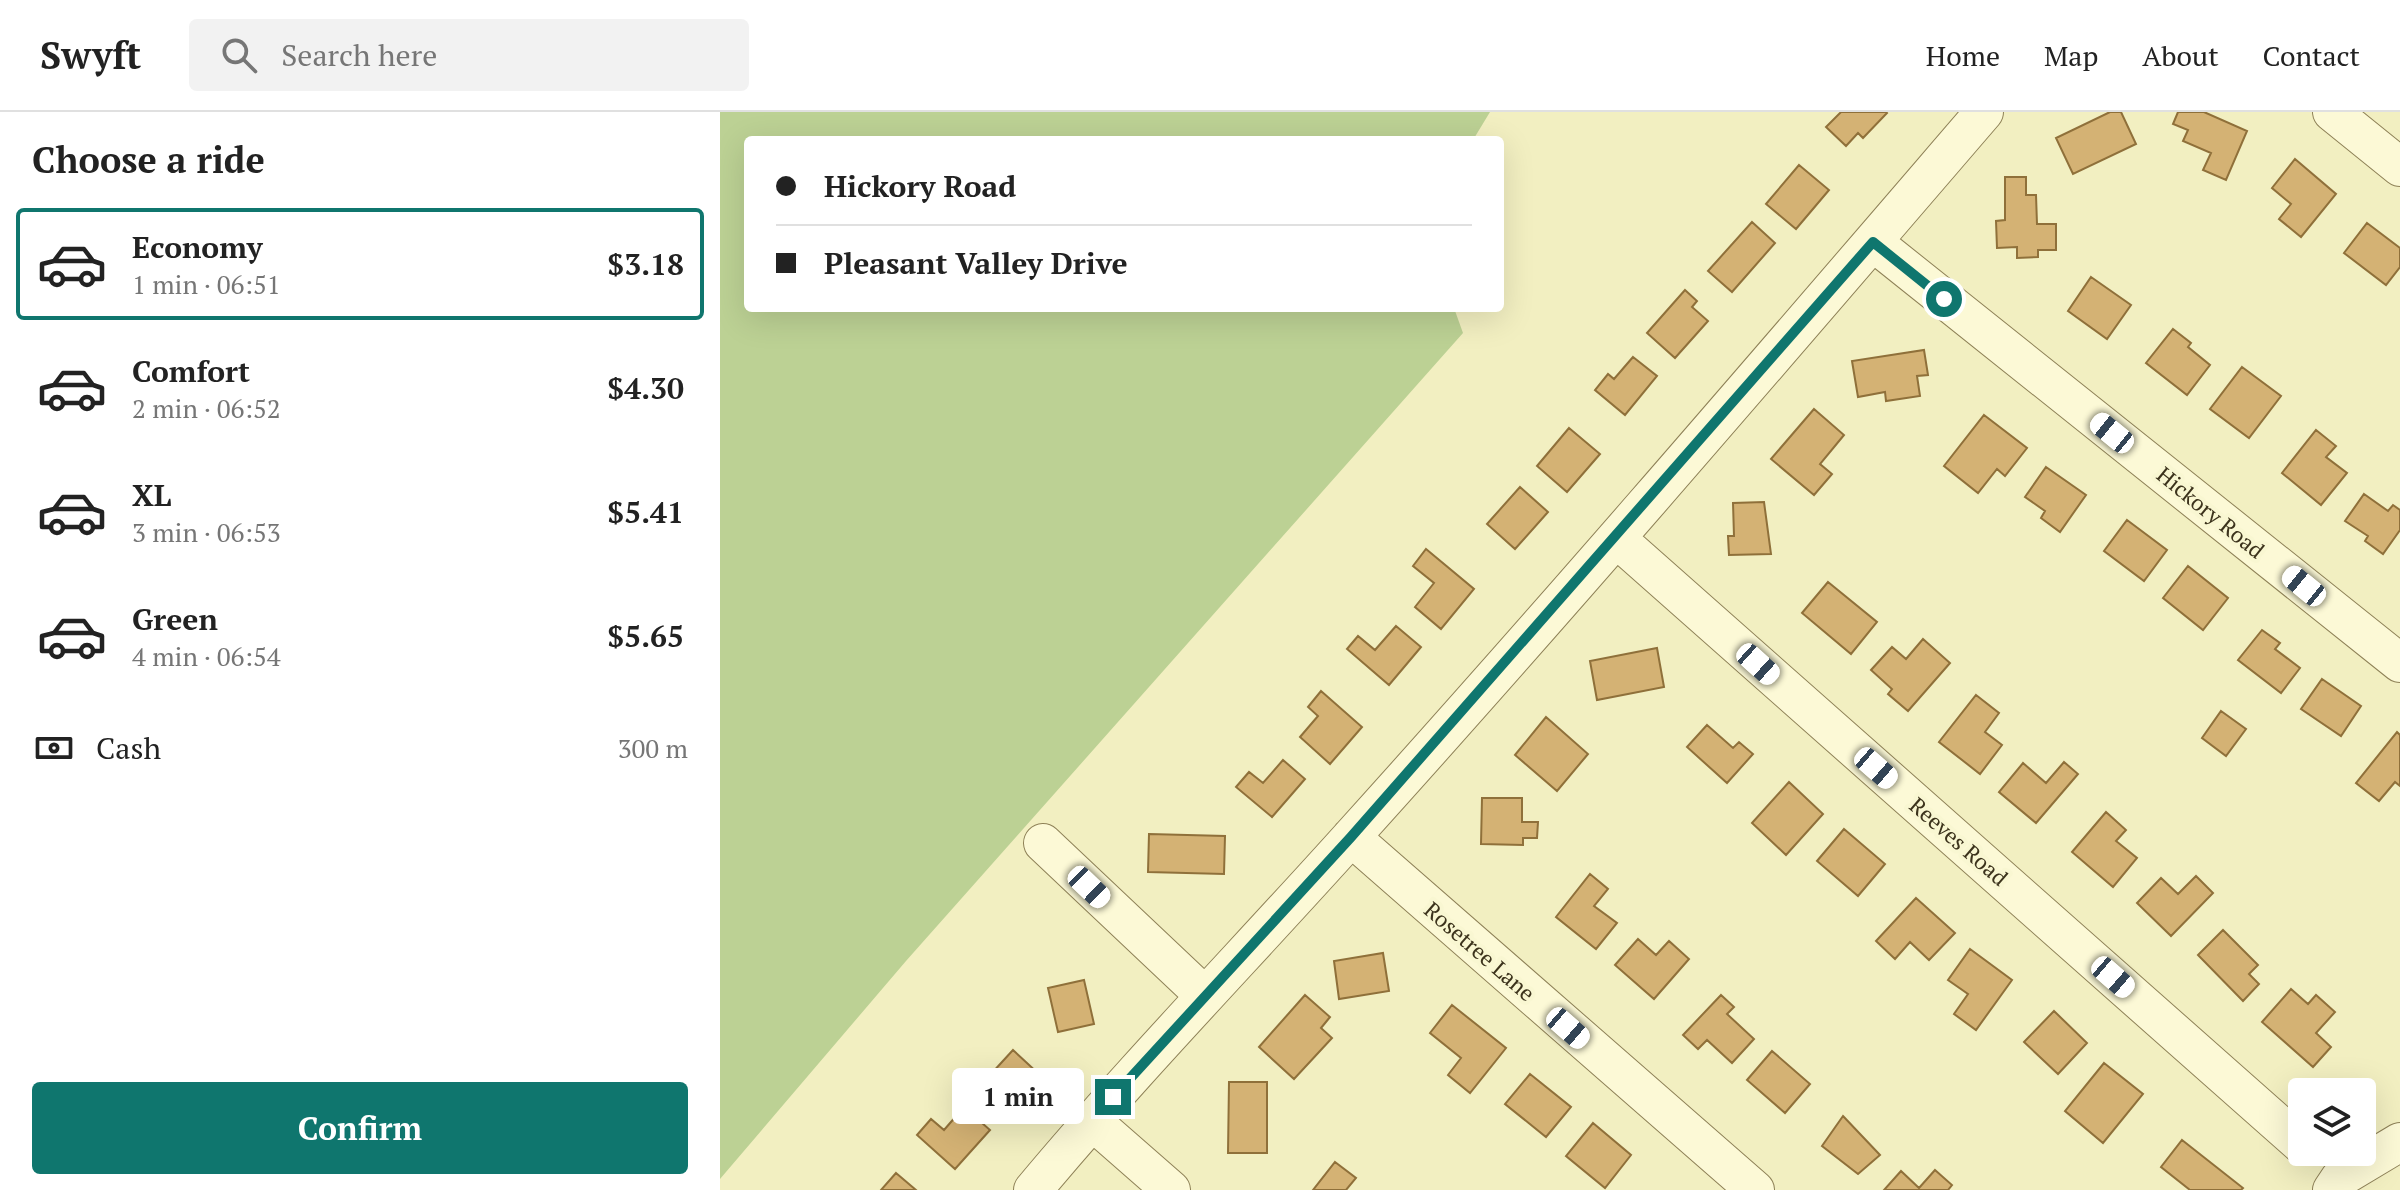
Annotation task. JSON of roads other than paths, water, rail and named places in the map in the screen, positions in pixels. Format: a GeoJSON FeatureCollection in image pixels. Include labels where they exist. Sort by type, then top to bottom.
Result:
{"type":"FeatureCollection","features":[{"type":"Feature","properties":{"kind":"street"},"geometry":{"type":"LineString","coordinates":[[1033,1190],[1091,1120],[1351,837],[1616,538],[1984,112]]}},
{"type":"Feature","properties":{"kind":"street"},"geometry":{"type":"LineString","coordinates":[[2332,112],[2400,167]]}},
{"type":"Feature","properties":{"kind":"street","name":"Hickory Road"},"geometry":{"type":"LineString","coordinates":[[1873,242],[2400,663]]}},
{"type":"Feature","properties":{"kind":"street","name":"Reeves Road"},"geometry":{"type":"LineString","coordinates":[[1616,538],[2288,1133]]}},
{"type":"Feature","properties":{"kind":"street","name":"Rosetree Lane"},"geometry":{"type":"LineString","coordinates":[[1351,837],[1755,1190]]}},
{"type":"Feature","properties":{"kind":"street"},"geometry":{"type":"LineString","coordinates":[[1043,843],[1205,996]]}},
{"type":"Feature","properties":{"kind":"street"},"geometry":{"type":"LineString","coordinates":[[1091,1120],[1171,1190]]}},
{"type":"Feature","properties":{"kind":"street"},"geometry":{"type":"LineString","coordinates":[[2323,1166],[2342,1186],[2400,1142]]}}]}
